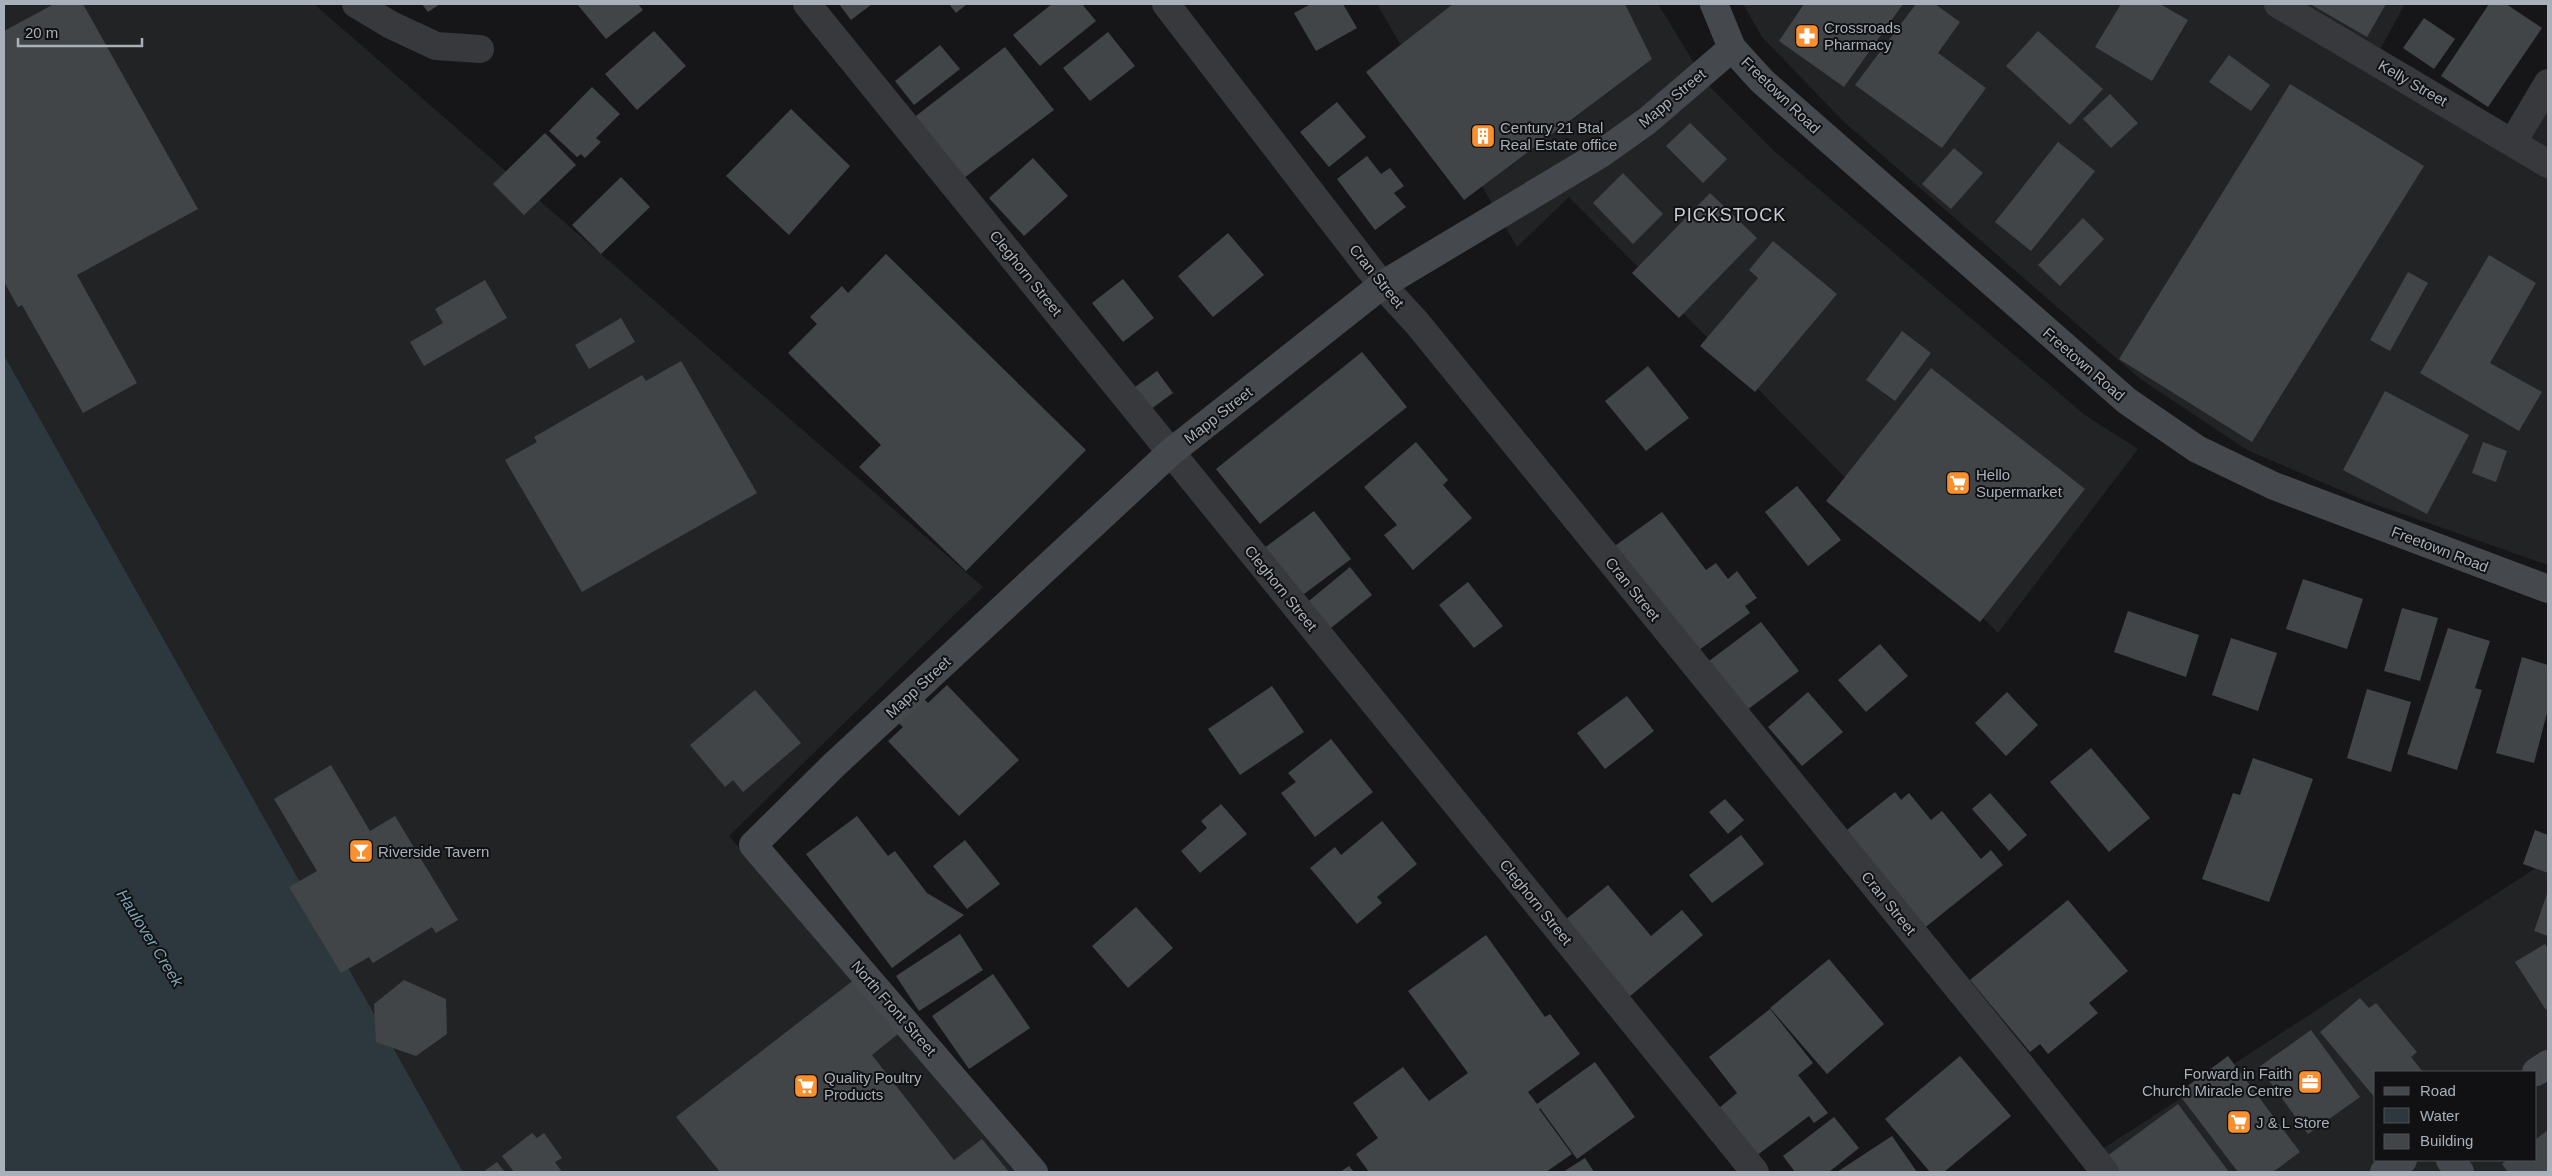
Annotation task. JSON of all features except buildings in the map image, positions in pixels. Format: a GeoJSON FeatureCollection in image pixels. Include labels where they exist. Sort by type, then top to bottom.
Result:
{"type":"FeatureCollection","features":[{"type":"Feature","properties":{"kind":"street"},"geometry":{"type":"LineString","coordinates":[[356,4],[391,25],[436,46],[480,49]]}},
{"type":"Feature","properties":{"kind":"street","name":"Cleghorn Street"},"geometry":{"type":"LineString","coordinates":[[807,4],[1755,1172]]}},
{"type":"Feature","properties":{"kind":"street","name":"Cran Street"},"geometry":{"type":"LineString","coordinates":[[1166,4],[1382,285],[1467,385],[2019,1063],[2105,1172]]}},
{"type":"Feature","properties":{"kind":"street","name":"Freetown Road"},"geometry":{"type":"LineString","coordinates":[[1714,4],[1732,48],[1770,88],[2127,401],[2197,449],[2274,486],[2548,589]]}},
{"type":"Feature","properties":{"kind":"street","name":"Kelly Street"},"geometry":{"type":"LineString","coordinates":[[2278,4],[2548,164]]}},
{"type":"Feature","properties":{"kind":"street","name":"Mapp Street"},"geometry":{"type":"LineString","coordinates":[[753,845],[834,765],[1171,452],[1382,285],[1599,155],[1647,120],[1732,48]]}},
{"type":"Feature","properties":{"kind":"street"},"geometry":{"type":"LineString","coordinates":[[2513,142],[2548,83]]}},
{"type":"Feature","properties":{"kind":"street","name":"North Front Street"},"geometry":{"type":"LineString","coordinates":[[753,845],[1034,1172]]}},
{"type":"Feature","properties":{"kind":"street"},"geometry":{"type":"LineString","coordinates":[[2537,1071],[2548,1064]]}},
{"type":"Feature","properties":{"kind":"street"},"geometry":{"type":"LineString","coordinates":[[2384,1172],[2401,1161]]}},
{"type":"Feature","properties":{"kind":"street"},"geometry":{"type":"LineString","coordinates":[[2451,1161],[2460,1172]]}},
{"type":"Feature","properties":{"kind":"shaded area"},"geometry":{"type":"Polygon","coordinates":[[[4,4],[314,4],[983,587],[729,836],[1017,1172],[463,1172],[4,355],[4,4]]]}},
{"type":"Feature","properties":{"kind":"shaded area"},"geometry":{"type":"Polygon","coordinates":[[[1377,4],[1658,4],[1707,84],[1773,150],[2085,415],[2138,449],[1998,633],[1569,197],[1517,247],[1377,4]]]}},
{"type":"Feature","properties":{"kind":"shaded area"},"geometry":{"type":"Polygon","coordinates":[[[1743,4],[2405,4],[2371,66],[2500,151],[2548,81],[2548,565],[2366,501],[2247,450],[2139,378],[1844,122],[1762,37],[1743,4]]]}},
{"type":"Feature","properties":{"kind":"shaded area"},"geometry":{"type":"Polygon","coordinates":[[[2548,860],[2548,1172],[2098,1172],[2087,1159],[2548,860]]]}},
{"type":"Feature","properties":{"kind":"water","name":"Haulover Creek"},"geometry":{"type":"Polygon","coordinates":[[[4,355],[436,1124],[463,1172],[4,1172],[4,355]]]}},
{"type":"Feature","properties":{"kind":"place","name":"Crossroads Pharmacy"},"geometry":{"type":"Point","coordinates":[1807,36]}},
{"type":"Feature","properties":{"kind":"place","name":"Century 21 Btal Real Estate office"},"geometry":{"type":"Point","coordinates":[1483,136]}},
{"type":"Feature","properties":{"kind":"place","name":"Hello Supermarket"},"geometry":{"type":"Point","coordinates":[1958,483]}},
{"type":"Feature","properties":{"kind":"place","name":"Riverside Tavern"},"geometry":{"type":"Point","coordinates":[361,851]}},
{"type":"Feature","properties":{"kind":"place","name":"Forward in Faith Church Miracle Centre"},"geometry":{"type":"Point","coordinates":[2310,1082]}},
{"type":"Feature","properties":{"kind":"place","name":"Quality Poultry Products"},"geometry":{"type":"Point","coordinates":[806,1086]}},
{"type":"Feature","properties":{"kind":"place","name":"J & L Store"},"geometry":{"type":"Point","coordinates":[2239,1122]}},
{"type":"Feature","properties":{"kind":"district","name":"PICKSTOCK"},"geometry":{"type":"Point","coordinates":[1730,215]}}]}
